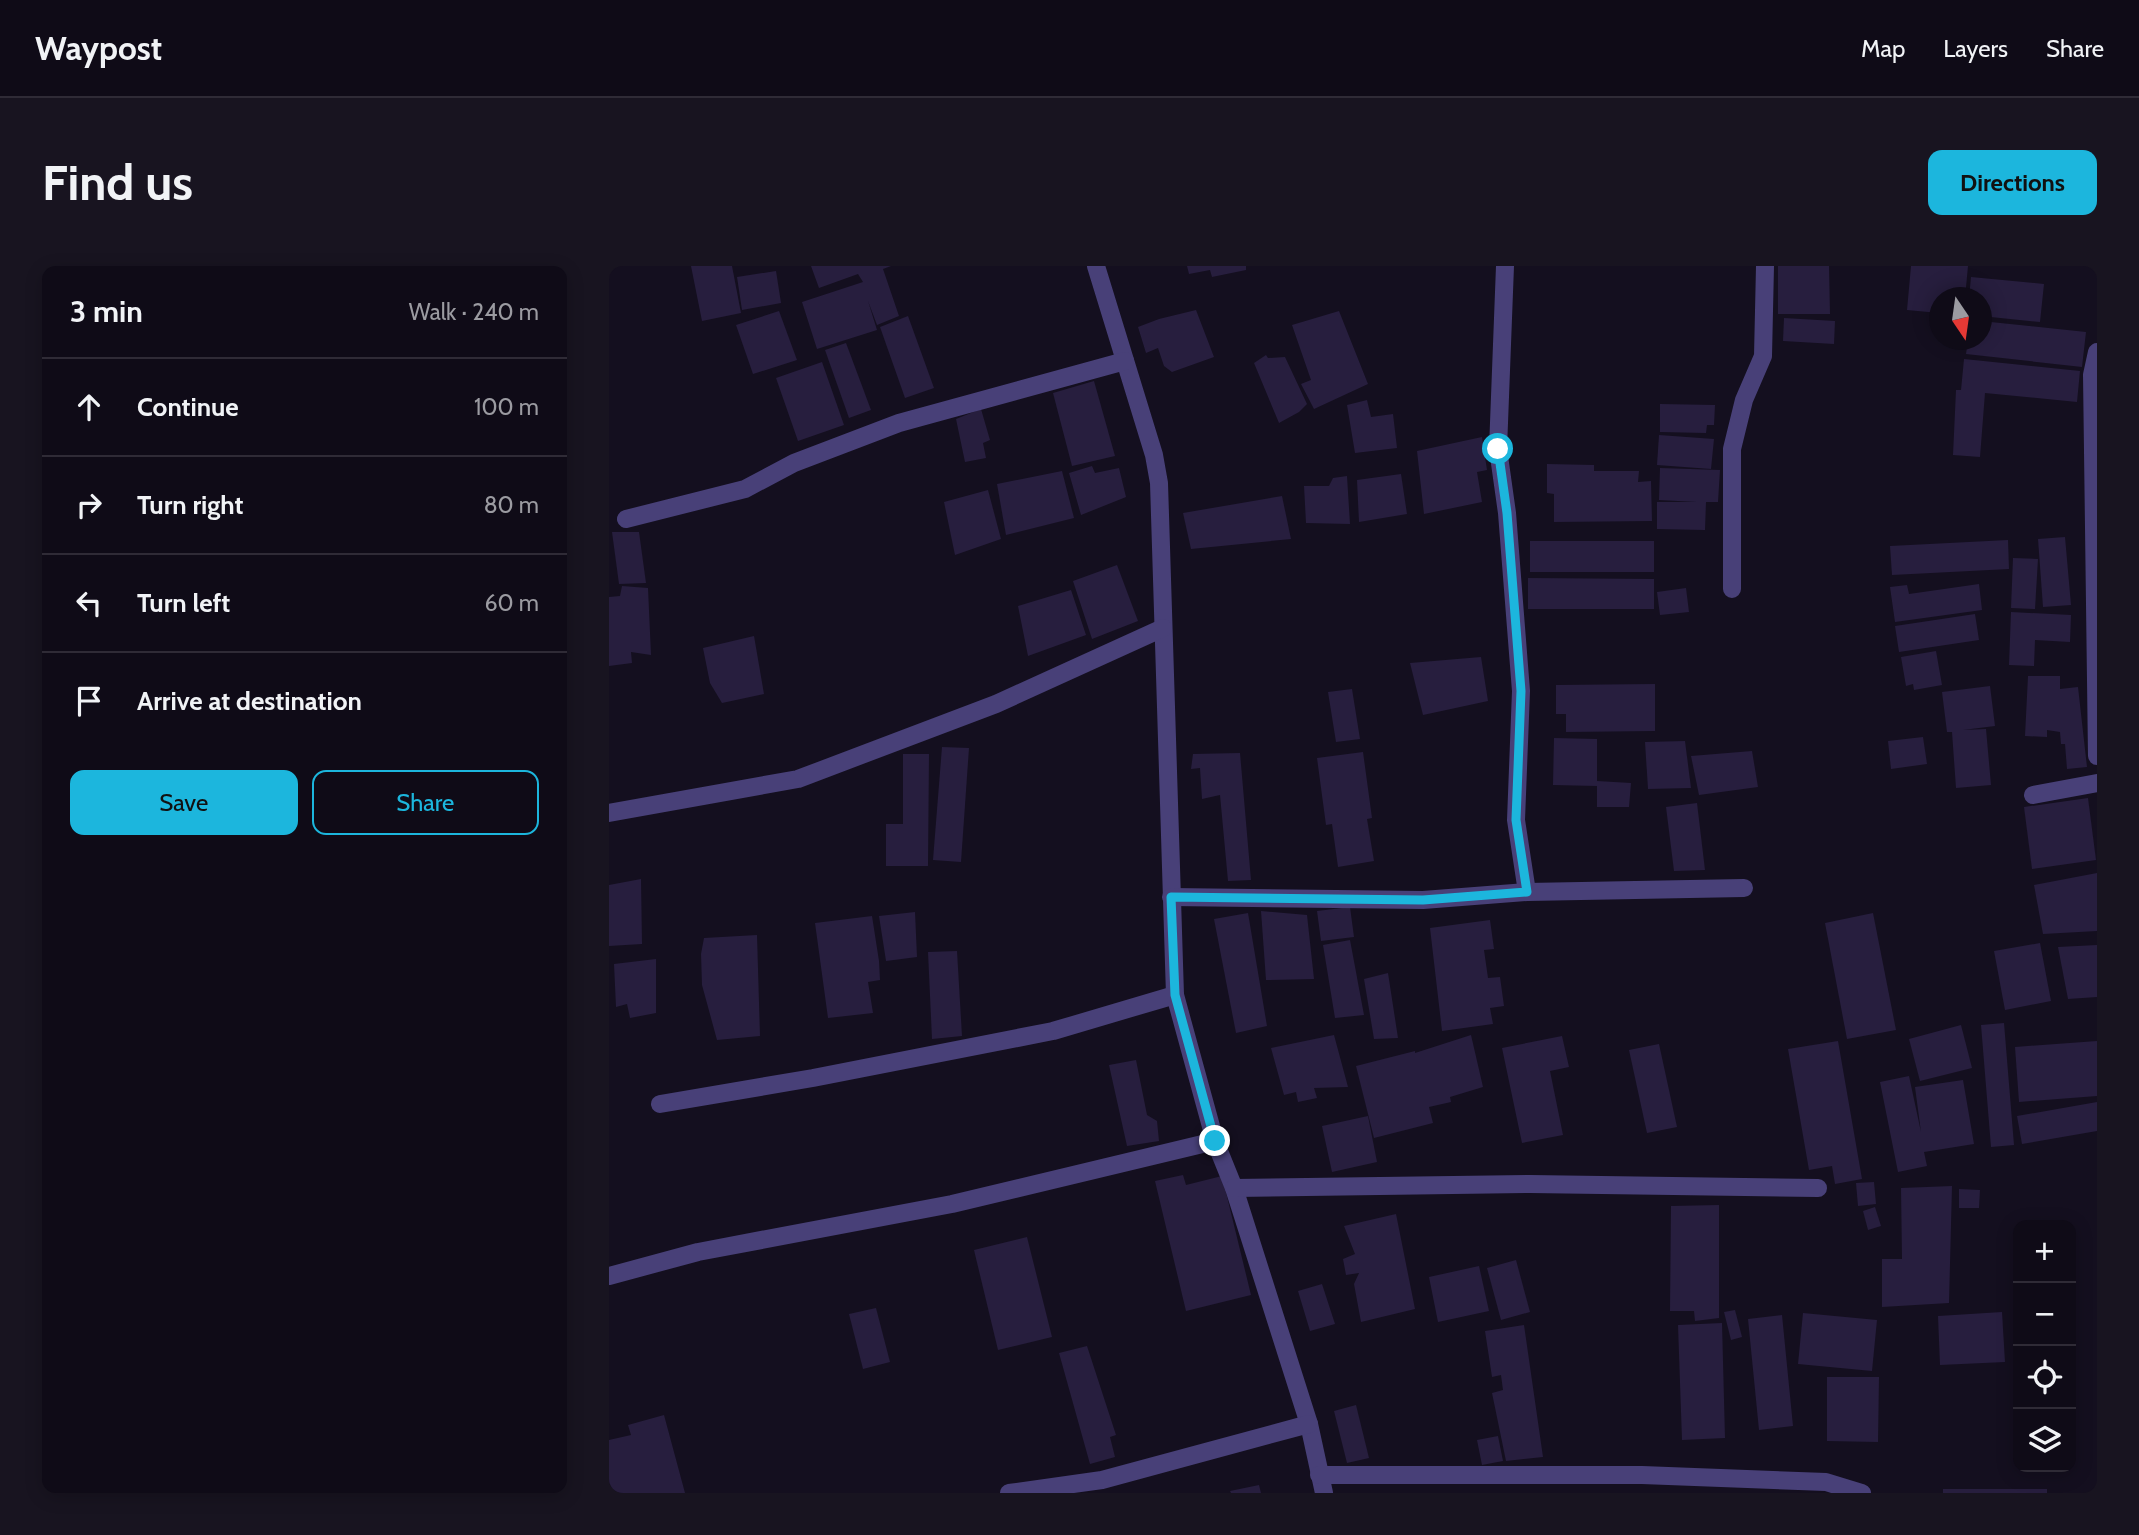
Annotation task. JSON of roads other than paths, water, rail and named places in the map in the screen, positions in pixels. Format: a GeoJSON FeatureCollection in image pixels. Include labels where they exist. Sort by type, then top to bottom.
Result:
{"type":"FeatureCollection","features":[{"type":"Feature","properties":{"kind":"street"},"geometry":{"type":"LineString","coordinates":[[1096,266],[1154,455],[1159,483],[1175,995],[1215,1141],[1234,1188],[1309,1424],[1324,1493]]}},
{"type":"Feature","properties":{"kind":"street"},"geometry":{"type":"LineString","coordinates":[[1505,266],[1498,449],[1507,513],[1520,677],[1516,820],[1527,892]]}},
{"type":"Feature","properties":{"kind":"street"},"geometry":{"type":"LineString","coordinates":[[1732,589],[1732,449],[1744,400],[1763,356],[1765,266]]}},
{"type":"Feature","properties":{"kind":"street"},"geometry":{"type":"LineString","coordinates":[[2097,352],[2092,375],[2097,756]]}},
{"type":"Feature","properties":{"kind":"street"},"geometry":{"type":"LineString","coordinates":[[626,519],[745,489],[794,463],[899,423],[1125,361]]}},
{"type":"Feature","properties":{"kind":"street"},"geometry":{"type":"LineString","coordinates":[[609,813],[798,779],[996,704],[1163,628]]}},
{"type":"Feature","properties":{"kind":"street"},"geometry":{"type":"LineString","coordinates":[[2033,795],[2097,783]]}},
{"type":"Feature","properties":{"kind":"street"},"geometry":{"type":"LineString","coordinates":[[1171,897],[1423,900],[1527,892],[1744,888]]}},
{"type":"Feature","properties":{"kind":"street"},"geometry":{"type":"LineString","coordinates":[[660,1104],[813,1078],[1053,1031],[1175,995]]}},
{"type":"Feature","properties":{"kind":"street"},"geometry":{"type":"LineString","coordinates":[[609,1276],[698,1252],[952,1204],[1215,1141]]}},
{"type":"Feature","properties":{"kind":"street"},"geometry":{"type":"LineString","coordinates":[[1234,1188],[1530,1184],[1818,1188]]}},
{"type":"Feature","properties":{"kind":"street"},"geometry":{"type":"LineString","coordinates":[[1009,1493],[1102,1480],[1309,1424]]}},
{"type":"Feature","properties":{"kind":"street"},"geometry":{"type":"LineString","coordinates":[[1319,1475],[1642,1475],[1826,1482],[1862,1493]]}}]}
